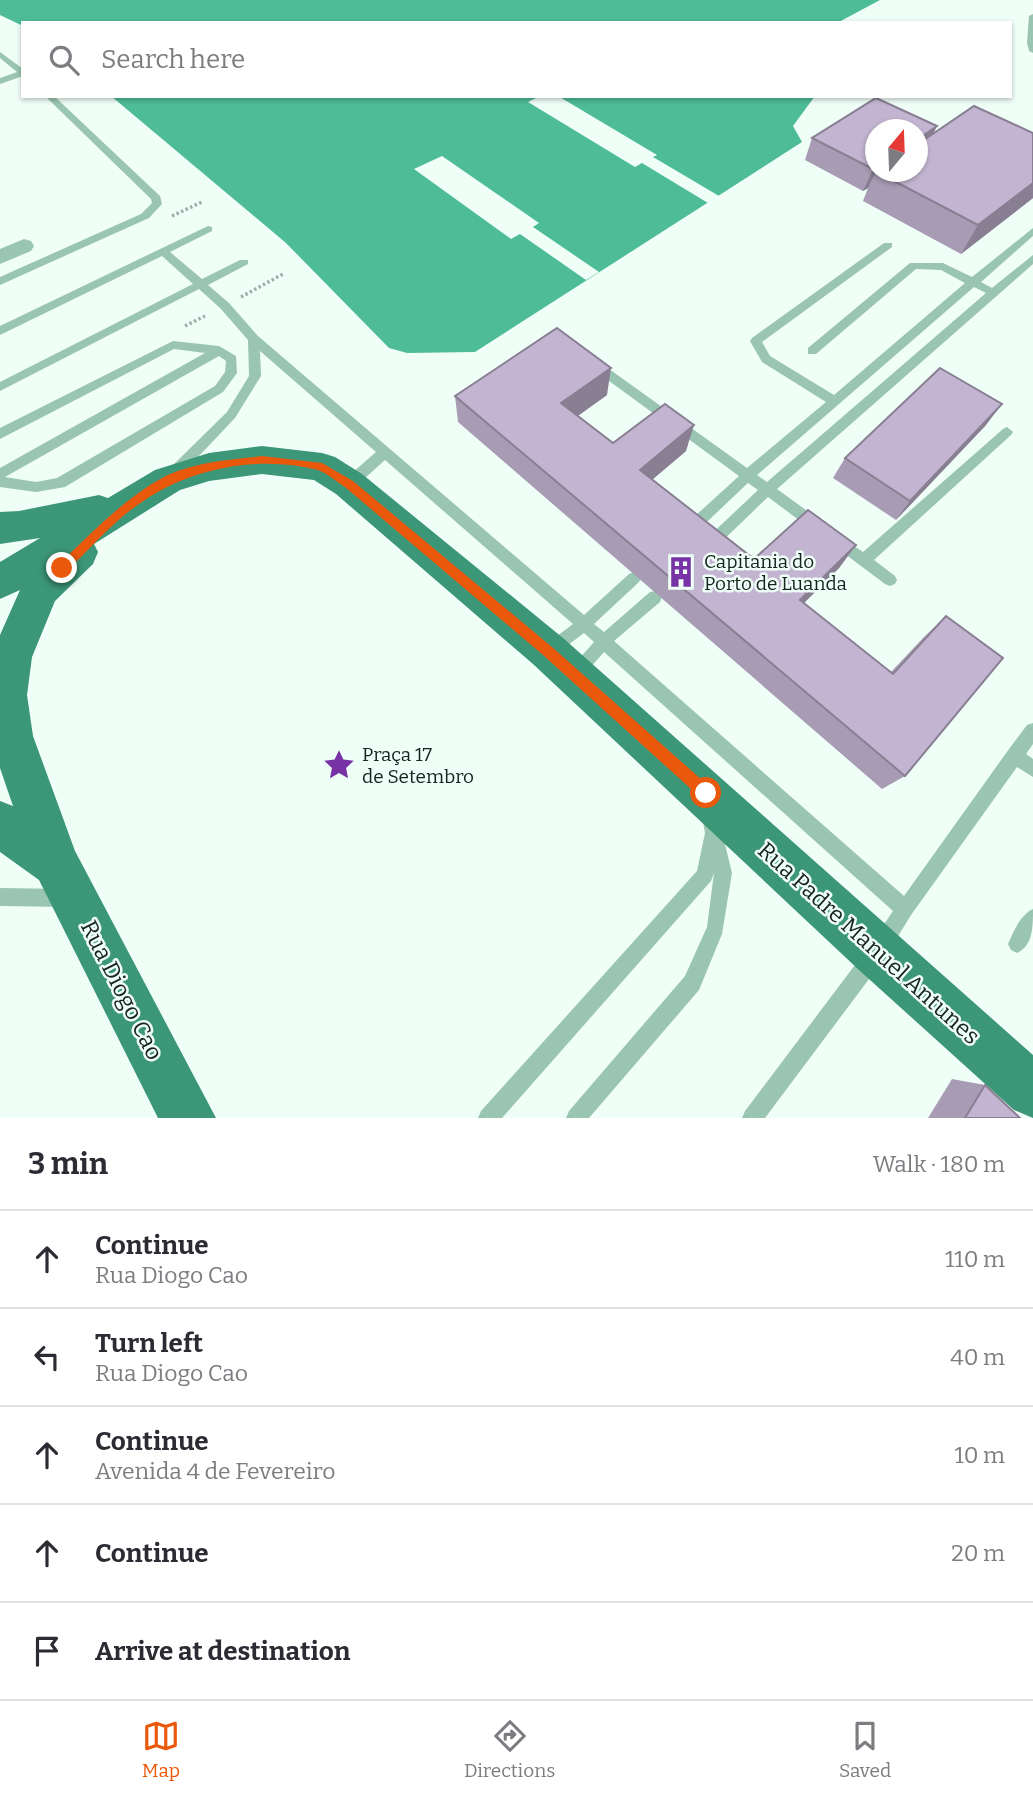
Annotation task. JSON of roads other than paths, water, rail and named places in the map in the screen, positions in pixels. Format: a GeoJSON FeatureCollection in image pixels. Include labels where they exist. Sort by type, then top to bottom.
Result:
{"type":"FeatureCollection","features":[{"type":"Feature","properties":{"kind":"main road"},"geometry":{"type":"LineString","coordinates":[[0,528],[69,518],[209,467],[262,460],[322,467],[349,484],[561,664],[709,812]]}},
{"type":"Feature","properties":{"kind":"main road"},"geometry":{"type":"LineString","coordinates":[[0,582],[151,490]]}},
{"type":"Feature","properties":{"kind":"main road","name":"Rua Diogo Cao"},"geometry":{"type":"LineString","coordinates":[[151,490],[40,590],[11,657],[6,695],[11,736],[65,881],[188,1118]]}},
{"type":"Feature","properties":{"kind":"main road","name":"Rua Padre Manuel Antunes"},"geometry":{"type":"LineString","coordinates":[[709,812],[877,953],[1033,1091]]}},
{"type":"Feature","properties":{"kind":"main road"},"geometry":{"type":"LineString","coordinates":[[0,824],[65,881]]}},
{"type":"Feature","properties":{"kind":"street"},"geometry":{"type":"LineString","coordinates":[[0,257],[24,246]]}},
{"type":"Feature","properties":{"kind":"street"},"geometry":{"type":"LineString","coordinates":[[0,759],[65,881]]}},
{"type":"Feature","properties":{"kind":"lane"},"geometry":{"type":"LineString","coordinates":[[1033,16],[1033,51]]}},
{"type":"Feature","properties":{"kind":"lane"},"geometry":{"type":"LineString","coordinates":[[0,54],[21,72]]}},
{"type":"Feature","properties":{"kind":"lane"},"geometry":{"type":"LineString","coordinates":[[0,81],[21,73]]}},
{"type":"Feature","properties":{"kind":"lane"},"geometry":{"type":"LineString","coordinates":[[0,281],[145,216],[157,204],[156,198],[51,98]]}},
{"type":"Feature","properties":{"kind":"lane"},"geometry":{"type":"LineString","coordinates":[[0,331],[208,229]]}},
{"type":"Feature","properties":{"kind":"lane"},"geometry":{"type":"LineString","coordinates":[[685,534],[748,475],[1033,230]]}},
{"type":"Feature","properties":{"kind":"lane"},"geometry":{"type":"LineString","coordinates":[[834,401],[765,359],[756,341],[888,245]]}},
{"type":"Feature","properties":{"kind":"lane"},"geometry":{"type":"LineString","coordinates":[[163,251],[225,306],[254,339],[584,624],[905,909]]}},
{"type":"Feature","properties":{"kind":"lane"},"geometry":{"type":"LineString","coordinates":[[705,549],[768,489],[1033,258]]}},
{"type":"Feature","properties":{"kind":"lane"},"geometry":{"type":"LineString","coordinates":[[0,387],[244,262]]}},
{"type":"Feature","properties":{"kind":"lane"},"geometry":{"type":"LineString","coordinates":[[813,351],[914,265],[943,267],[994,293]]}},
{"type":"Feature","properties":{"kind":"lane"},"geometry":{"type":"LineString","coordinates":[[151,490],[232,415],[255,376],[254,339]]}},
{"type":"Feature","properties":{"kind":"lane"},"geometry":{"type":"LineString","coordinates":[[0,434],[173,345],[219,350],[232,359],[231,373],[219,388],[60,483],[36,487],[0,482]]}},
{"type":"Feature","properties":{"kind":"lane"},"geometry":{"type":"LineString","coordinates":[[0,474],[219,350]]}},
{"type":"Feature","properties":{"kind":"lane"},"geometry":{"type":"LineString","coordinates":[[582,355],[890,580]]}},
{"type":"Feature","properties":{"kind":"lane"},"geometry":{"type":"LineString","coordinates":[[822,412],[842,425]]}},
{"type":"Feature","properties":{"kind":"lane"},"geometry":{"type":"LineString","coordinates":[[864,560],[1007,432]]}},
{"type":"Feature","properties":{"kind":"lane"},"geometry":{"type":"LineString","coordinates":[[349,484],[384,453]]}},
{"type":"Feature","properties":{"kind":"lane"},"geometry":{"type":"LineString","coordinates":[[561,664],[584,624],[634,578]]}},
{"type":"Feature","properties":{"kind":"lane"},"geometry":{"type":"LineString","coordinates":[[561,664],[603,642],[655,597]]}},
{"type":"Feature","properties":{"kind":"lane"},"geometry":{"type":"LineString","coordinates":[[752,1118],[877,953],[905,909],[1033,731]]}},
{"type":"Feature","properties":{"kind":"lane"},"geometry":{"type":"LineString","coordinates":[[1016,755],[1033,769]]}},
{"type":"Feature","properties":{"kind":"lane"},"geometry":{"type":"LineString","coordinates":[[488,1118],[705,875],[709,812]]}},
{"type":"Feature","properties":{"kind":"lane"},"geometry":{"type":"LineString","coordinates":[[576,1118],[692,983],[716,928],[723,873],[709,812]]}},
{"type":"Feature","properties":{"kind":"lane"},"geometry":{"type":"LineString","coordinates":[[0,897],[65,881]]}},
{"type":"Feature","properties":{"kind":"lane"},"geometry":{"type":"LineString","coordinates":[[1017,944],[1033,918]]}},
{"type":"Feature","properties":{"kind":"place","name":"Capitania do Porto de Luanda"},"geometry":{"type":"Point","coordinates":[681,572]}},
{"type":"Feature","properties":{"kind":"place","name":"Praça 17 de Setembro"},"geometry":{"type":"Point","coordinates":[339,765]}}]}
